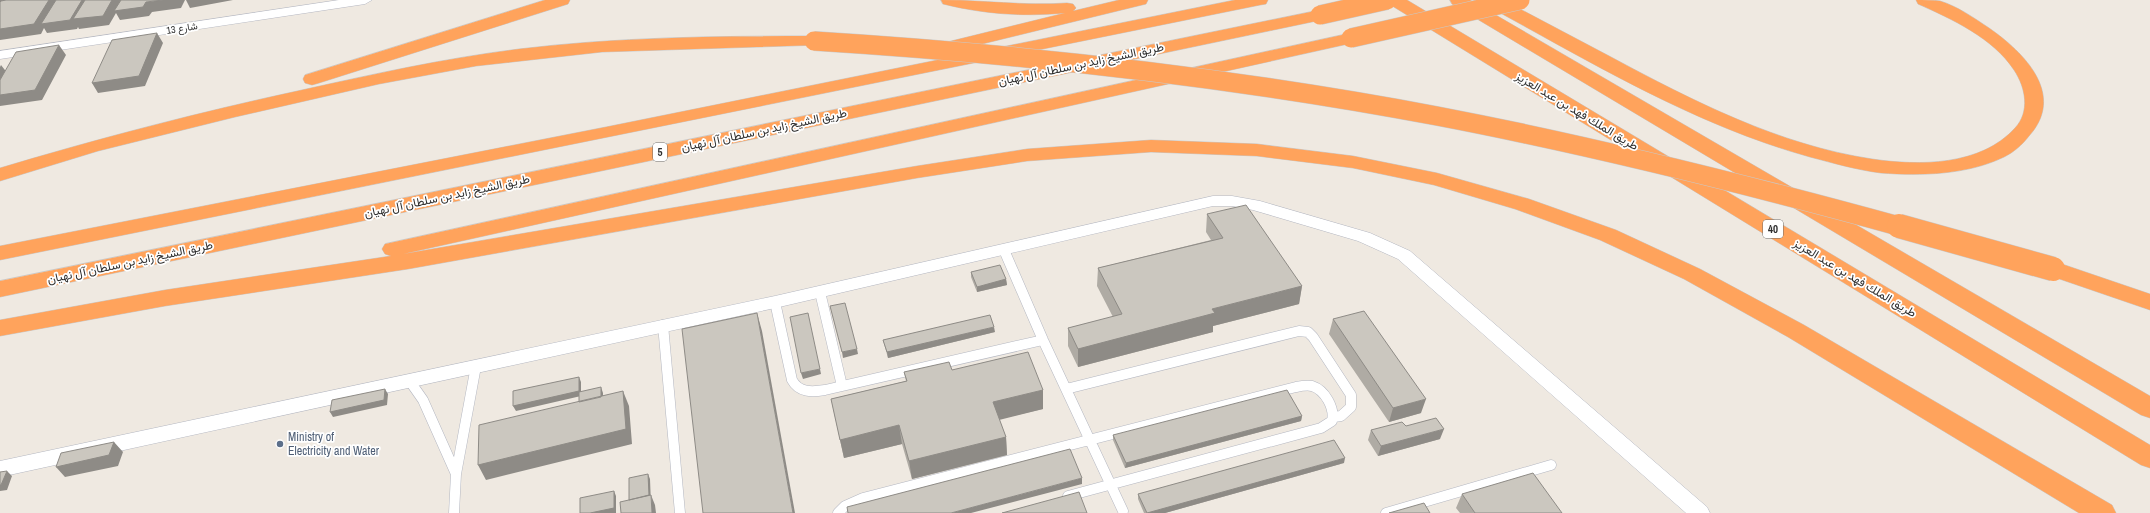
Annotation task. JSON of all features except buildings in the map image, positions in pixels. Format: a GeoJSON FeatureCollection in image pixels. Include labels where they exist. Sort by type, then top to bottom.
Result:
{"type":"FeatureCollection","features":[{"type":"Feature","properties":{"kind":"highway"},"geometry":{"type":"LineString","coordinates":[[0,175],[562,0]]}},
{"type":"Feature","properties":{"kind":"highway"},"geometry":{"type":"LineString","coordinates":[[949,0],[989,8],[1031,10],[1066,8],[1121,0]]}},
{"type":"Feature","properties":{"kind":"highway"},"geometry":{"type":"LineString","coordinates":[[606,134],[693,108],[1140,0]]}},
{"type":"Feature","properties":{"kind":"highway"},"geometry":{"type":"LineString","coordinates":[[0,253],[606,134],[1260,0]]}},
{"type":"Feature","properties":{"kind":"highway"},"geometry":{"type":"LineString","coordinates":[[1366,0],[1530,83]]}},
{"type":"Feature","properties":{"kind":"highway","name":"طريق الشيخ زايد بن سلطان آل نهيان"},"geometry":{"type":"LineString","coordinates":[[0,289],[1387,0]]}},
{"type":"Feature","properties":{"kind":"highway","name":"طريق الملك فهد بن عبد العزيز"},"geometry":{"type":"LineString","coordinates":[[1395,0],[2150,458]]}},
{"type":"Feature","properties":{"kind":"highway"},"geometry":{"type":"LineString","coordinates":[[1458,0],[2150,408]]}},
{"type":"Feature","properties":{"kind":"highway"},"geometry":{"type":"LineString","coordinates":[[1490,0],[1695,108],[1755,134],[1799,148],[1878,166],[1912,168],[1963,163],[1993,154],[2011,144],[2024,132],[2033,117],[2036,104],[2033,90],[2016,61],[2002,47],[1966,21],[1924,0]]}},
{"type":"Feature","properties":{"kind":"highway"},"geometry":{"type":"LineString","coordinates":[[165,298],[1520,0]]}},
{"type":"Feature","properties":{"kind":"highway"},"geometry":{"type":"LineString","coordinates":[[92,147],[228,112],[356,82],[478,61],[594,48],[705,41],[814,41],[957,51],[1056,60],[1165,73],[1308,93],[1440,117],[1578,145],[1725,180],[1890,223],[2053,269],[2150,302]]}},
{"type":"Feature","properties":{"kind":"highway"},"geometry":{"type":"LineString","coordinates":[[0,328],[165,298],[431,257],[917,172],[1027,155],[1151,146],[1257,150],[1353,162],[1437,179],[1522,204],[1608,235],[1692,274],[1796,331],[2102,513]]}},
{"type":"Feature","properties":{"kind":"street","name":"شارع 13"},"geometry":{"type":"LineString","coordinates":[[0,55],[365,0]]}},
{"type":"Feature","properties":{"kind":"street"},"geometry":{"type":"LineString","coordinates":[[0,469],[775,302],[1213,201],[1222,201],[1254,205],[1378,242],[1392,248],[1414,262],[1700,513]]}},
{"type":"Feature","properties":{"kind":"lane"},"geometry":{"type":"LineString","coordinates":[[1004,250],[1043,340],[1123,511]]}},
{"type":"Feature","properties":{"kind":"lane"},"geometry":{"type":"LineString","coordinates":[[820,292],[842,386]]}},
{"type":"Feature","properties":{"kind":"lane"},"geometry":{"type":"LineString","coordinates":[[775,302],[794,384],[800,389],[810,392],[1043,340]]}},
{"type":"Feature","properties":{"kind":"lane"},"geometry":{"type":"LineString","coordinates":[[663,326],[680,513]]}},
{"type":"Feature","properties":{"kind":"lane"},"geometry":{"type":"LineString","coordinates":[[1058,499],[1321,428],[1329,424],[1334,417],[1341,416],[1351,407],[1351,395],[1313,337],[1308,332],[1299,330],[1066,389]]}},
{"type":"Feature","properties":{"kind":"lane"},"geometry":{"type":"LineString","coordinates":[[454,513],[456,474],[476,366]]}},
{"type":"Feature","properties":{"kind":"lane"},"geometry":{"type":"LineString","coordinates":[[409,380],[423,400],[456,474]]}},
{"type":"Feature","properties":{"kind":"lane"},"geometry":{"type":"LineString","coordinates":[[838,513],[845,506],[863,498],[1306,385],[1315,387],[1321,392],[1331,407],[1334,417]]}},
{"type":"Feature","properties":{"kind":"lane"},"geometry":{"type":"LineString","coordinates":[[1386,513],[1551,465]]}},
{"type":"Feature","properties":{"kind":"place","name":"Ministry of Electricity and Water"},"geometry":{"type":"Point","coordinates":[280,444]}}]}
